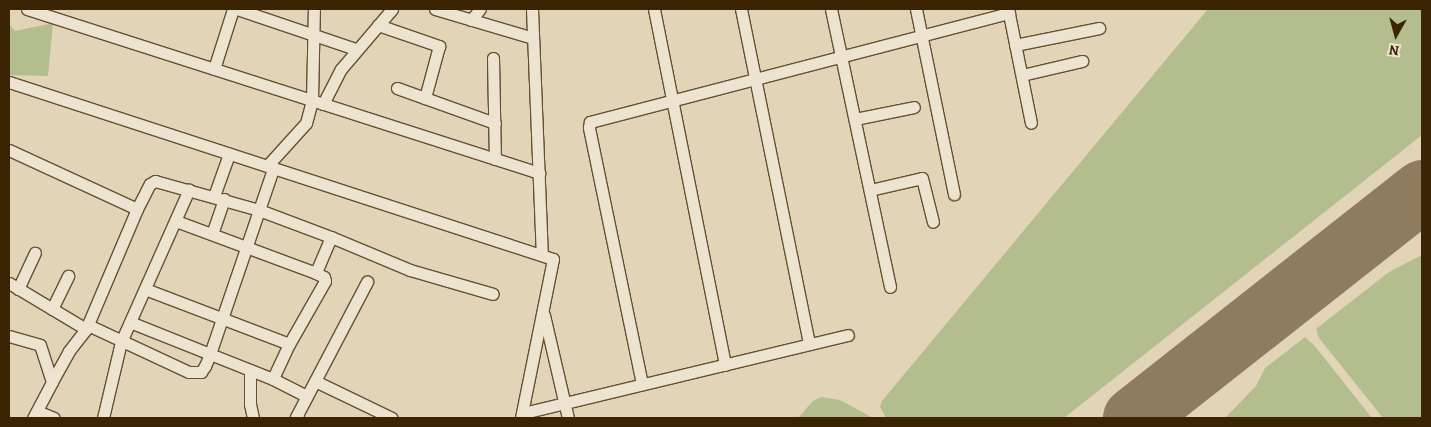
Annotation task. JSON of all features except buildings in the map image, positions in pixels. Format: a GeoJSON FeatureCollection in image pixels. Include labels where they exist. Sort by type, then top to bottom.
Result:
{"type":"FeatureCollection","features":[{"type":"Feature","properties":{"kind":"street"},"geometry":{"type":"LineString","coordinates":[[27,9],[538,173]]}},
{"type":"Feature","properties":{"kind":"street"},"geometry":{"type":"LineString","coordinates":[[214,69],[235,9],[355,49]]}},
{"type":"Feature","properties":{"kind":"street"},"geometry":{"type":"LineString","coordinates":[[314,9],[318,102]]}},
{"type":"Feature","properties":{"kind":"street"},"geometry":{"type":"LineString","coordinates":[[36,253],[14,286],[87,327],[189,372],[201,372],[210,354],[223,318],[259,210],[270,167],[306,123],[318,102],[355,49],[378,25],[390,9]]}},
{"type":"Feature","properties":{"kind":"street"},"geometry":{"type":"LineString","coordinates":[[435,9],[533,38]]}},
{"type":"Feature","properties":{"kind":"street"},"geometry":{"type":"LineString","coordinates":[[471,20],[480,9]]}},
{"type":"Feature","properties":{"kind":"street"},"geometry":{"type":"LineString","coordinates":[[532,9],[542,255]]}},
{"type":"Feature","properties":{"kind":"street"},"geometry":{"type":"LineString","coordinates":[[654,9],[725,366]]}},
{"type":"Feature","properties":{"kind":"street"},"geometry":{"type":"LineString","coordinates":[[741,9],[809,344]]}},
{"type":"Feature","properties":{"kind":"street"},"geometry":{"type":"LineString","coordinates":[[832,9],[890,287]]}},
{"type":"Feature","properties":{"kind":"street"},"geometry":{"type":"LineString","coordinates":[[916,9],[954,194]]}},
{"type":"Feature","properties":{"kind":"street"},"geometry":{"type":"LineString","coordinates":[[642,384],[590,122],[922,36],[1008,11],[1032,123]]}},
{"type":"Feature","properties":{"kind":"street"},"geometry":{"type":"LineString","coordinates":[[378,25],[439,46],[425,98]]}},
{"type":"Feature","properties":{"kind":"street"},"geometry":{"type":"LineString","coordinates":[[1015,45],[1099,28]]}},
{"type":"Feature","properties":{"kind":"street"},"geometry":{"type":"LineString","coordinates":[[493,58],[495,159]]}},
{"type":"Feature","properties":{"kind":"street"},"geometry":{"type":"LineString","coordinates":[[1022,75],[1082,61]]}},
{"type":"Feature","properties":{"kind":"street"},"geometry":{"type":"LineString","coordinates":[[9,82],[553,259],[522,416],[564,403],[725,366],[848,335]]}},
{"type":"Feature","properties":{"kind":"street"},"geometry":{"type":"LineString","coordinates":[[397,88],[495,123]]}},
{"type":"Feature","properties":{"kind":"street"},"geometry":{"type":"LineString","coordinates":[[855,120],[914,107]]}},
{"type":"Feature","properties":{"kind":"street"},"geometry":{"type":"LineString","coordinates":[[9,150],[137,209]]}},
{"type":"Feature","properties":{"kind":"street"},"geometry":{"type":"LineString","coordinates":[[212,234],[229,154]]}},
{"type":"Feature","properties":{"kind":"street"},"geometry":{"type":"LineString","coordinates":[[870,190],[922,178],[933,222]]}},
{"type":"Feature","properties":{"kind":"street"},"geometry":{"type":"LineString","coordinates":[[54,418],[35,415],[69,351],[87,327],[137,209],[153,181],[189,189],[259,210],[410,270],[493,294]]}},
{"type":"Feature","properties":{"kind":"street"},"geometry":{"type":"LineString","coordinates":[[104,418],[121,342],[189,189]]}},
{"type":"Feature","properties":{"kind":"street"},"geometry":{"type":"LineString","coordinates":[[176,221],[324,277],[325,280],[289,344],[273,379]]}},
{"type":"Feature","properties":{"kind":"street"},"geometry":{"type":"LineString","coordinates":[[316,273],[331,237]]}},
{"type":"Feature","properties":{"kind":"street"},"geometry":{"type":"LineString","coordinates":[[52,309],[68,276]]}},
{"type":"Feature","properties":{"kind":"street"},"geometry":{"type":"LineString","coordinates":[[298,418],[296,417],[367,282]]}},
{"type":"Feature","properties":{"kind":"street"},"geometry":{"type":"LineString","coordinates":[[145,289],[289,344]]}},
{"type":"Feature","properties":{"kind":"street"},"geometry":{"type":"LineString","coordinates":[[543,311],[568,418]]}},
{"type":"Feature","properties":{"kind":"street"},"geometry":{"type":"LineString","coordinates":[[130,322],[273,379],[307,396]]}},
{"type":"Feature","properties":{"kind":"street"},"geometry":{"type":"LineString","coordinates":[[9,336],[40,345],[52,382]]}},
{"type":"Feature","properties":{"kind":"street"},"geometry":{"type":"LineString","coordinates":[[250,370],[250,404],[253,418]]}},
{"type":"Feature","properties":{"kind":"street"},"geometry":{"type":"LineString","coordinates":[[315,382],[388,417]]}},
{"type":"Feature","properties":{"kind":"green space"},"geometry":{"type":"Polygon","coordinates":[[[1208,9],[1422,9],[1422,135],[1064,418],[886,418],[880,407],[882,401],[1208,9]]]}},
{"type":"Feature","properties":{"kind":"green space"},"geometry":{"type":"Polygon","coordinates":[[[53,23],[48,76],[9,75],[9,24],[15,31],[53,23]]]}},
{"type":"Feature","properties":{"kind":"green space"},"geometry":{"type":"Polygon","coordinates":[[[1422,255],[1422,418],[1383,418],[1319,338],[1316,329],[1389,272],[1422,255]]]}},
{"type":"Feature","properties":{"kind":"green space"},"geometry":{"type":"Polygon","coordinates":[[[1305,337],[1314,345],[1372,418],[1225,418],[1256,386],[1265,368],[1305,337]]]}},
{"type":"Feature","properties":{"kind":"green space"},"geometry":{"type":"Polygon","coordinates":[[[821,397],[840,400],[873,418],[798,418],[813,401],[821,397]]]}},
{"type":"Feature","properties":{"kind":"runway"},"geometry":{"type":"LineString","coordinates":[[1134,418],[1422,191]]}}]}
